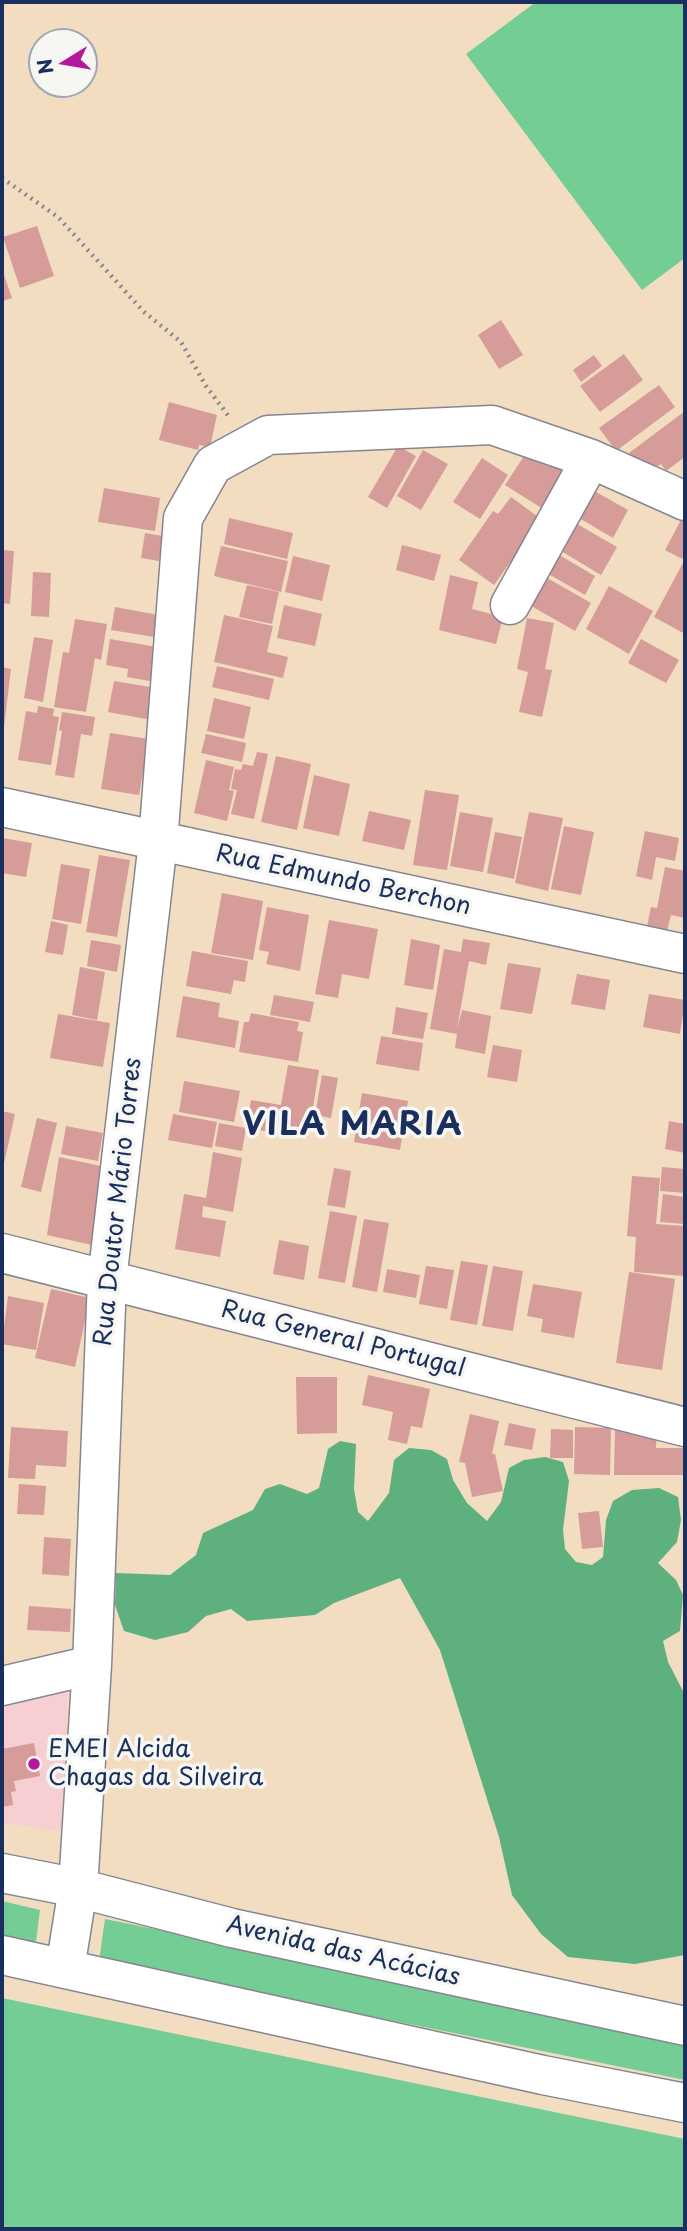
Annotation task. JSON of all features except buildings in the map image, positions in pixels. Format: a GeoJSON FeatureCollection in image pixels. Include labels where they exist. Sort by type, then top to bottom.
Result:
{"type":"FeatureCollection","features":[{"type":"Feature","properties":{"kind":"street"},"geometry":{"type":"LineString","coordinates":[[248,446],[268,435],[492,425],[591,459],[685,501]]}},
{"type":"Feature","properties":{"kind":"street","name":"Rua Doutor Mário Torres"},"geometry":{"type":"LineString","coordinates":[[65,1969],[78,1888],[92,1665],[107,1280],[158,842],[183,518],[213,465],[248,446]]}},
{"type":"Feature","properties":{"kind":"street"},"geometry":{"type":"LineString","coordinates":[[510,605],[591,459]]}},
{"type":"Feature","properties":{"kind":"street","name":"Rua Edmundo Berchon"},"geometry":{"type":"LineString","coordinates":[[2,807],[685,954]]}},
{"type":"Feature","properties":{"kind":"street","name":"Rua General Portugal"},"geometry":{"type":"LineString","coordinates":[[2,1252],[685,1427]]}},
{"type":"Feature","properties":{"kind":"street"},"geometry":{"type":"LineString","coordinates":[[2,1686],[92,1665]]}},
{"type":"Feature","properties":{"kind":"street","name":"Avenida das Acácias"},"geometry":{"type":"LineString","coordinates":[[2,1873],[78,1888],[232,1928],[685,2026]]}},
{"type":"Feature","properties":{"kind":"street"},"geometry":{"type":"LineString","coordinates":[[2,1955],[543,2075],[685,2103]]}},
{"type":"Feature","properties":{"kind":"path"},"geometry":{"type":"LineString","coordinates":[[2,178],[58,217],[143,311],[181,342],[206,386],[248,446]]}},
{"type":"Feature","properties":{"kind":"shaded area","name":"EMEI Alcida Chagas da Silveira"},"geometry":{"type":"Polygon","coordinates":[[[68,1690],[63,1832],[2,1822],[2,1706],[68,1690]]]}},
{"type":"Feature","properties":{"kind":"green space"},"geometry":{"type":"Polygon","coordinates":[[[536,2],[685,2],[685,258],[642,290],[466,54],[536,2]]]}},
{"type":"Feature","properties":{"kind":"green space"},"geometry":{"type":"Polygon","coordinates":[[[340,1441],[356,1444],[354,1489],[358,1512],[368,1521],[389,1493],[394,1460],[409,1448],[431,1450],[447,1459],[453,1480],[467,1503],[487,1521],[501,1502],[509,1468],[524,1460],[545,1457],[563,1462],[569,1481],[563,1530],[565,1549],[576,1562],[592,1565],[603,1557],[606,1520],[613,1501],[632,1490],[659,1488],[678,1497],[681,1520],[677,1542],[658,1563],[676,1580],[683,1595],[680,1631],[663,1641],[668,1662],[685,1695],[685,1955],[635,1964],[568,1957],[541,1934],[512,1895],[499,1837],[440,1650],[400,1578],[334,1603],[315,1615],[247,1621],[231,1609],[206,1616],[188,1632],[155,1640],[124,1631],[115,1605],[116,1573],[170,1575],[196,1555],[203,1533],[253,1510],[265,1489],[280,1484],[307,1494],[319,1488],[328,1449],[340,1441]]]}},
{"type":"Feature","properties":{"kind":"green space"},"geometry":{"type":"Polygon","coordinates":[[[2,1901],[40,1910],[36,1942],[2,1935],[2,1901]]]}},
{"type":"Feature","properties":{"kind":"green space"},"geometry":{"type":"Polygon","coordinates":[[[105,1919],[685,2036],[685,2080],[99,1961],[105,1919]]]}},
{"type":"Feature","properties":{"kind":"green space"},"geometry":{"type":"Polygon","coordinates":[[[2,1998],[685,2139],[685,2229],[2,2229],[2,1998]]]}},
{"type":"Feature","properties":{"kind":"place","name":"EMEI Alcida Chagas da Silveira"},"geometry":{"type":"Point","coordinates":[34,1764]}},
{"type":"Feature","properties":{"kind":"district","name":"VILA MARIA"},"geometry":{"type":"Point","coordinates":[353,1126]}}]}
